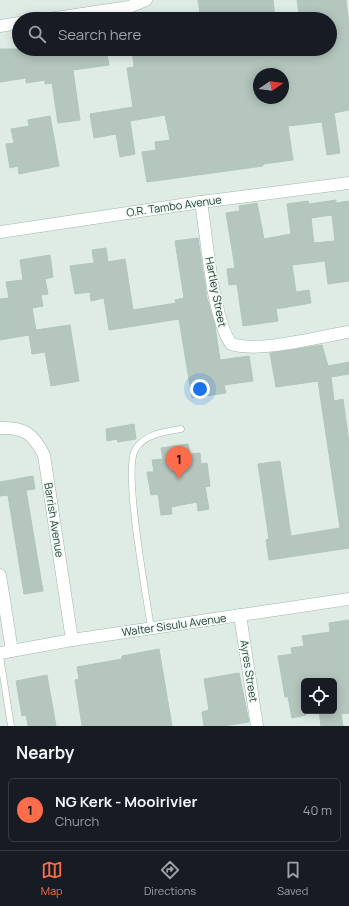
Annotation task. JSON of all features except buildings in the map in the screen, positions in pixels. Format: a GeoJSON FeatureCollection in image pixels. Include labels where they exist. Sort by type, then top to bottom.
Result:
{"type":"FeatureCollection","features":[{"type":"Feature","properties":{"kind":"street"},"geometry":{"type":"LineString","coordinates":[[96,12],[129,7],[146,0]]}},
{"type":"Feature","properties":{"kind":"street"},"geometry":{"type":"LineString","coordinates":[[0,26],[12,24]]}},
{"type":"Feature","properties":{"kind":"street","name":"O.R. Tambo Avenue"},"geometry":{"type":"LineString","coordinates":[[0,232],[202,202],[349,183]]}},
{"type":"Feature","properties":{"kind":"street","name":"Hartley Street"},"geometry":{"type":"LineString","coordinates":[[202,202],[215,295],[224,335],[231,344],[243,348],[267,346],[349,332]]}},
{"type":"Feature","properties":{"kind":"street","name":"Barrish Avenue"},"geometry":{"type":"LineString","coordinates":[[0,428],[10,427],[24,431],[36,440],[44,455],[72,640]]}},
{"type":"Feature","properties":{"kind":"street"},"geometry":{"type":"LineString","coordinates":[[0,575],[12,651]]}},
{"type":"Feature","properties":{"kind":"street","name":"Walter Sisulu Avenue"},"geometry":{"type":"LineString","coordinates":[[0,655],[12,651],[72,640],[349,599]]}},
{"type":"Feature","properties":{"kind":"street","name":"Ayres Street"},"geometry":{"type":"LineString","coordinates":[[240,615],[257,726]]}},
{"type":"Feature","properties":{"kind":"lane"},"geometry":{"type":"LineString","coordinates":[[151,629],[132,495],[132,465],[135,450],[143,440],[155,434],[180,429]]}},
{"type":"Feature","properties":{"kind":"lane"},"geometry":{"type":"LineString","coordinates":[[0,655],[11,726]]}},
{"type":"Feature","properties":{"kind":"place","name":"NG Kerk - Mooirivier"},"geometry":{"type":"Point","coordinates":[179,479]}}]}
